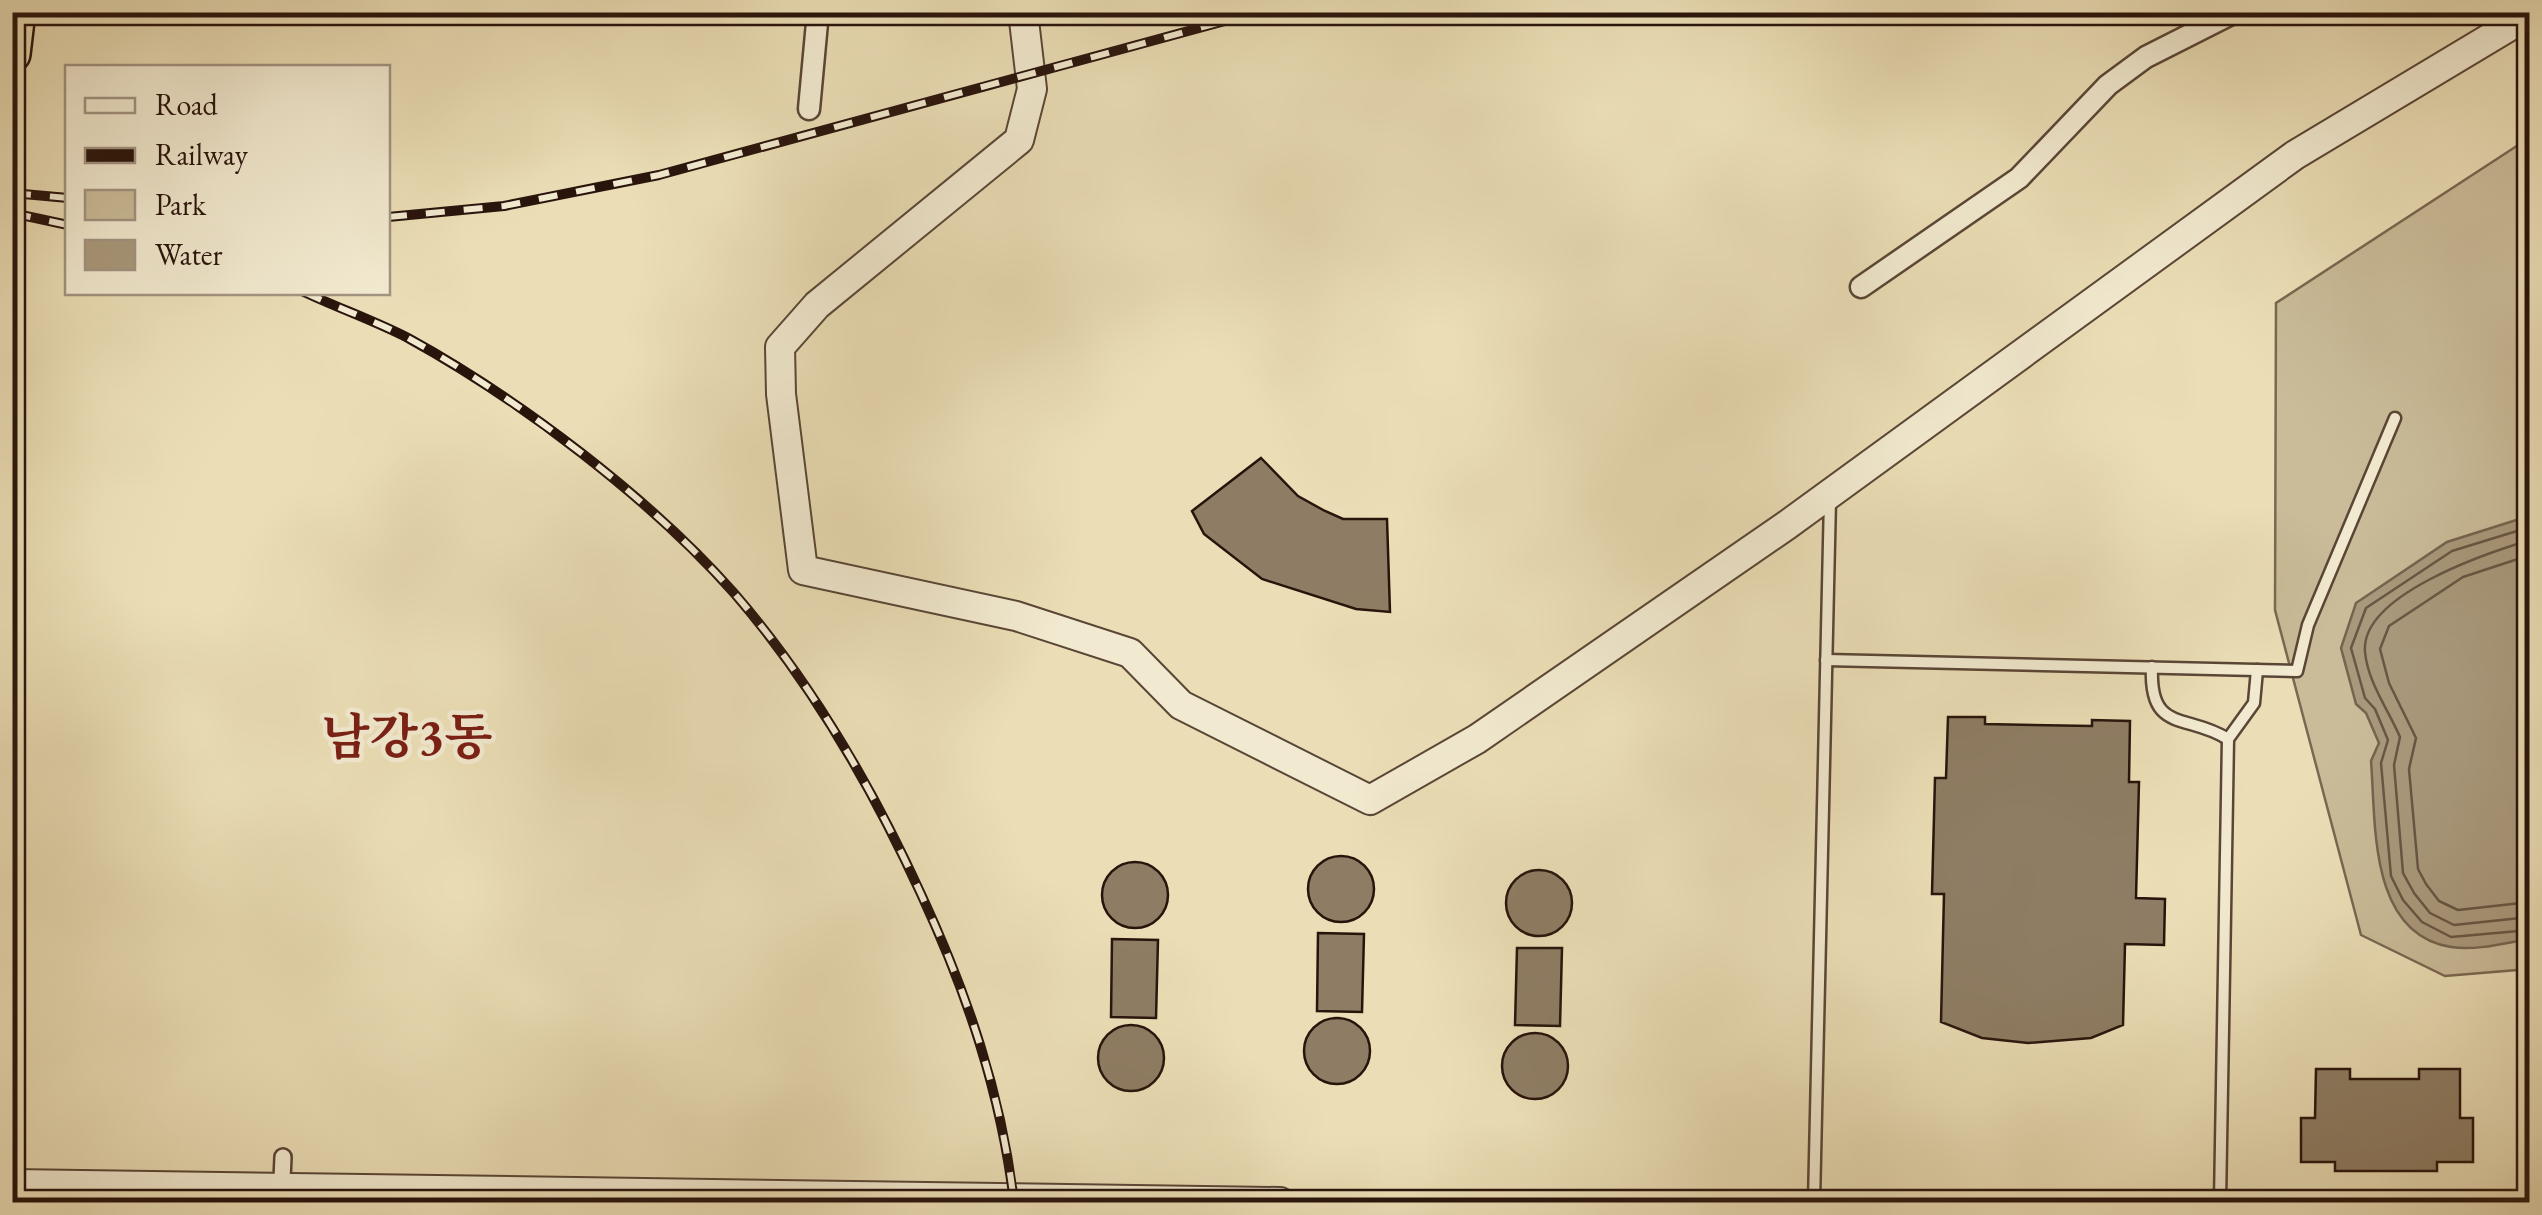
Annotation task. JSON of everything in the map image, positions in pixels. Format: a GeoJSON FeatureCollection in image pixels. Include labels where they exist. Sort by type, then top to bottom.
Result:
{"type":"FeatureCollection","features":[{"type":"Feature","properties":{"kind":"highway"},"geometry":{"type":"LineString","coordinates":[[12,54],[17,12]]}},
{"type":"Feature","properties":{"kind":"street"},"geometry":{"type":"LineString","coordinates":[[809,109],[818,12]]}},
{"type":"Feature","properties":{"kind":"street"},"geometry":{"type":"LineString","coordinates":[[1023,12],[1032,90],[1019,140],[817,305],[780,347],[781,394],[803,570],[1016,616],[1130,653],[1182,705],[1370,800],[1478,738],[1830,494],[2295,155],[2530,14]]}},
{"type":"Feature","properties":{"kind":"street"},"geometry":{"type":"LineString","coordinates":[[1861,287],[2019,178],[2108,85],[2146,57],[2235,12]]}},
{"type":"Feature","properties":{"kind":"street"},"geometry":{"type":"LineString","coordinates":[[281,1194],[284,1157]]}},
{"type":"Feature","properties":{"kind":"street"},"geometry":{"type":"LineString","coordinates":[[12,1184],[281,1194],[1280,1202]]}},
{"type":"Feature","properties":{"kind":"lane"},"geometry":{"type":"LineString","coordinates":[[1826,660],[2297,671],[2308,624],[2394,418]]}},
{"type":"Feature","properties":{"kind":"lane"},"geometry":{"type":"LineString","coordinates":[[1814,1202],[1830,494]]}},
{"type":"Feature","properties":{"kind":"lane"},"geometry":{"type":"LineString","coordinates":[[2152,667],[2154,701],[2164,714],[2228,739]]}},
{"type":"Feature","properties":{"kind":"lane"},"geometry":{"type":"LineString","coordinates":[[2220,1202],[2228,739],[2254,704],[2257,670]]}},
{"type":"Feature","properties":{"kind":"green space"},"geometry":{"type":"Polygon","coordinates":[[[2529,138],[2529,969],[2445,976],[2361,935],[2275,610],[2276,303],[2529,138]]]}},
{"type":"Feature","properties":{"kind":"water"},"geometry":{"type":"Polygon","coordinates":[[[2529,516],[2529,939],[2451,947],[2424,938],[2404,921],[2391,899],[2382,872],[2374,814],[2371,761],[2379,743],[2366,713],[2356,704],[2341,648],[2356,603],[2447,542],[2529,516]]]}},
{"type":"Feature","properties":{"kind":"building"},"geometry":{"type":"Polygon","coordinates":[[[1261,458],[1298,496],[1325,511],[1343,519],[1387,519],[1390,612],[1356,609],[1262,579],[1204,534],[1192,511],[1261,458]]]}},
{"type":"Feature","properties":{"kind":"building"},"geometry":{"type":"Polygon","coordinates":[[[1948,717],[1985,717],[1985,724],[2092,726],[2092,720],[2130,721],[2129,782],[2139,782],[2136,898],[2165,899],[2164,945],[2125,944],[2123,1025],[2091,1038],[2028,1043],[1982,1038],[1941,1022],[1944,894],[1932,894],[1935,778],[1946,778],[1948,717]]]}},
{"type":"Feature","properties":{"kind":"building"},"geometry":{"type":"Polygon","coordinates":[[[1341,856],[1365,865],[1374,889],[1365,913],[1341,922],[1317,913],[1308,889],[1317,865],[1341,856]]]}},
{"type":"Feature","properties":{"kind":"building"},"geometry":{"type":"Polygon","coordinates":[[[1135,862],[1159,871],[1168,895],[1159,919],[1135,928],[1111,919],[1102,895],[1111,871],[1135,862]]]}},
{"type":"Feature","properties":{"kind":"building"},"geometry":{"type":"Polygon","coordinates":[[[1539,870],[1563,879],[1572,903],[1563,927],[1539,936],[1515,927],[1506,903],[1515,879],[1539,870]]]}},
{"type":"Feature","properties":{"kind":"building"},"geometry":{"type":"Polygon","coordinates":[[[1318,933],[1364,934],[1362,1012],[1317,1011],[1318,933]]]}},
{"type":"Feature","properties":{"kind":"building"},"geometry":{"type":"Polygon","coordinates":[[[1112,939],[1158,940],[1156,1018],[1111,1017],[1112,939]]]}},
{"type":"Feature","properties":{"kind":"building"},"geometry":{"type":"Polygon","coordinates":[[[1517,948],[1562,948],[1560,1026],[1515,1025],[1517,948]]]}},
{"type":"Feature","properties":{"kind":"building"},"geometry":{"type":"Polygon","coordinates":[[[1337,1018],[1360,1028],[1370,1051],[1360,1074],[1337,1084],[1314,1074],[1304,1051],[1314,1028],[1337,1018]]]}},
{"type":"Feature","properties":{"kind":"building"},"geometry":{"type":"Polygon","coordinates":[[[1131,1025],[1154,1035],[1164,1058],[1154,1081],[1131,1091],[1108,1081],[1098,1058],[1108,1035],[1131,1025]]]}},
{"type":"Feature","properties":{"kind":"building"},"geometry":{"type":"Polygon","coordinates":[[[1535,1033],[1558,1043],[1568,1066],[1558,1089],[1535,1099],[1512,1089],[1502,1066],[1512,1043],[1535,1033]]]}},
{"type":"Feature","properties":{"kind":"building"},"geometry":{"type":"Polygon","coordinates":[[[2316,1069],[2350,1069],[2350,1079],[2419,1079],[2419,1069],[2460,1069],[2460,1118],[2473,1118],[2473,1162],[2437,1162],[2437,1171],[2335,1171],[2335,1162],[2301,1162],[2301,1118],[2315,1118],[2316,1069]]]}},
{"type":"Feature","properties":{"kind":"railway"},"geometry":{"type":"LineString","coordinates":[[390,217],[504,206],[659,175],[1258,12]]}},
{"type":"Feature","properties":{"kind":"railway"},"geometry":{"type":"LineString","coordinates":[[12,193],[65,198]]}},
{"type":"Feature","properties":{"kind":"railway"},"geometry":{"type":"LineString","coordinates":[[12,213],[65,224]]}},
{"type":"Feature","properties":{"kind":"railway"},"geometry":{"type":"LineString","coordinates":[[311,295],[408,338],[538,420],[663,522],[762,627],[814,699],[861,775],[938,931],[991,1083],[1014,1202]]}},
{"type":"Feature","properties":{"kind":"district","name":"남강3동"},"geometry":{"type":"Point","coordinates":[407,736]}}]}
